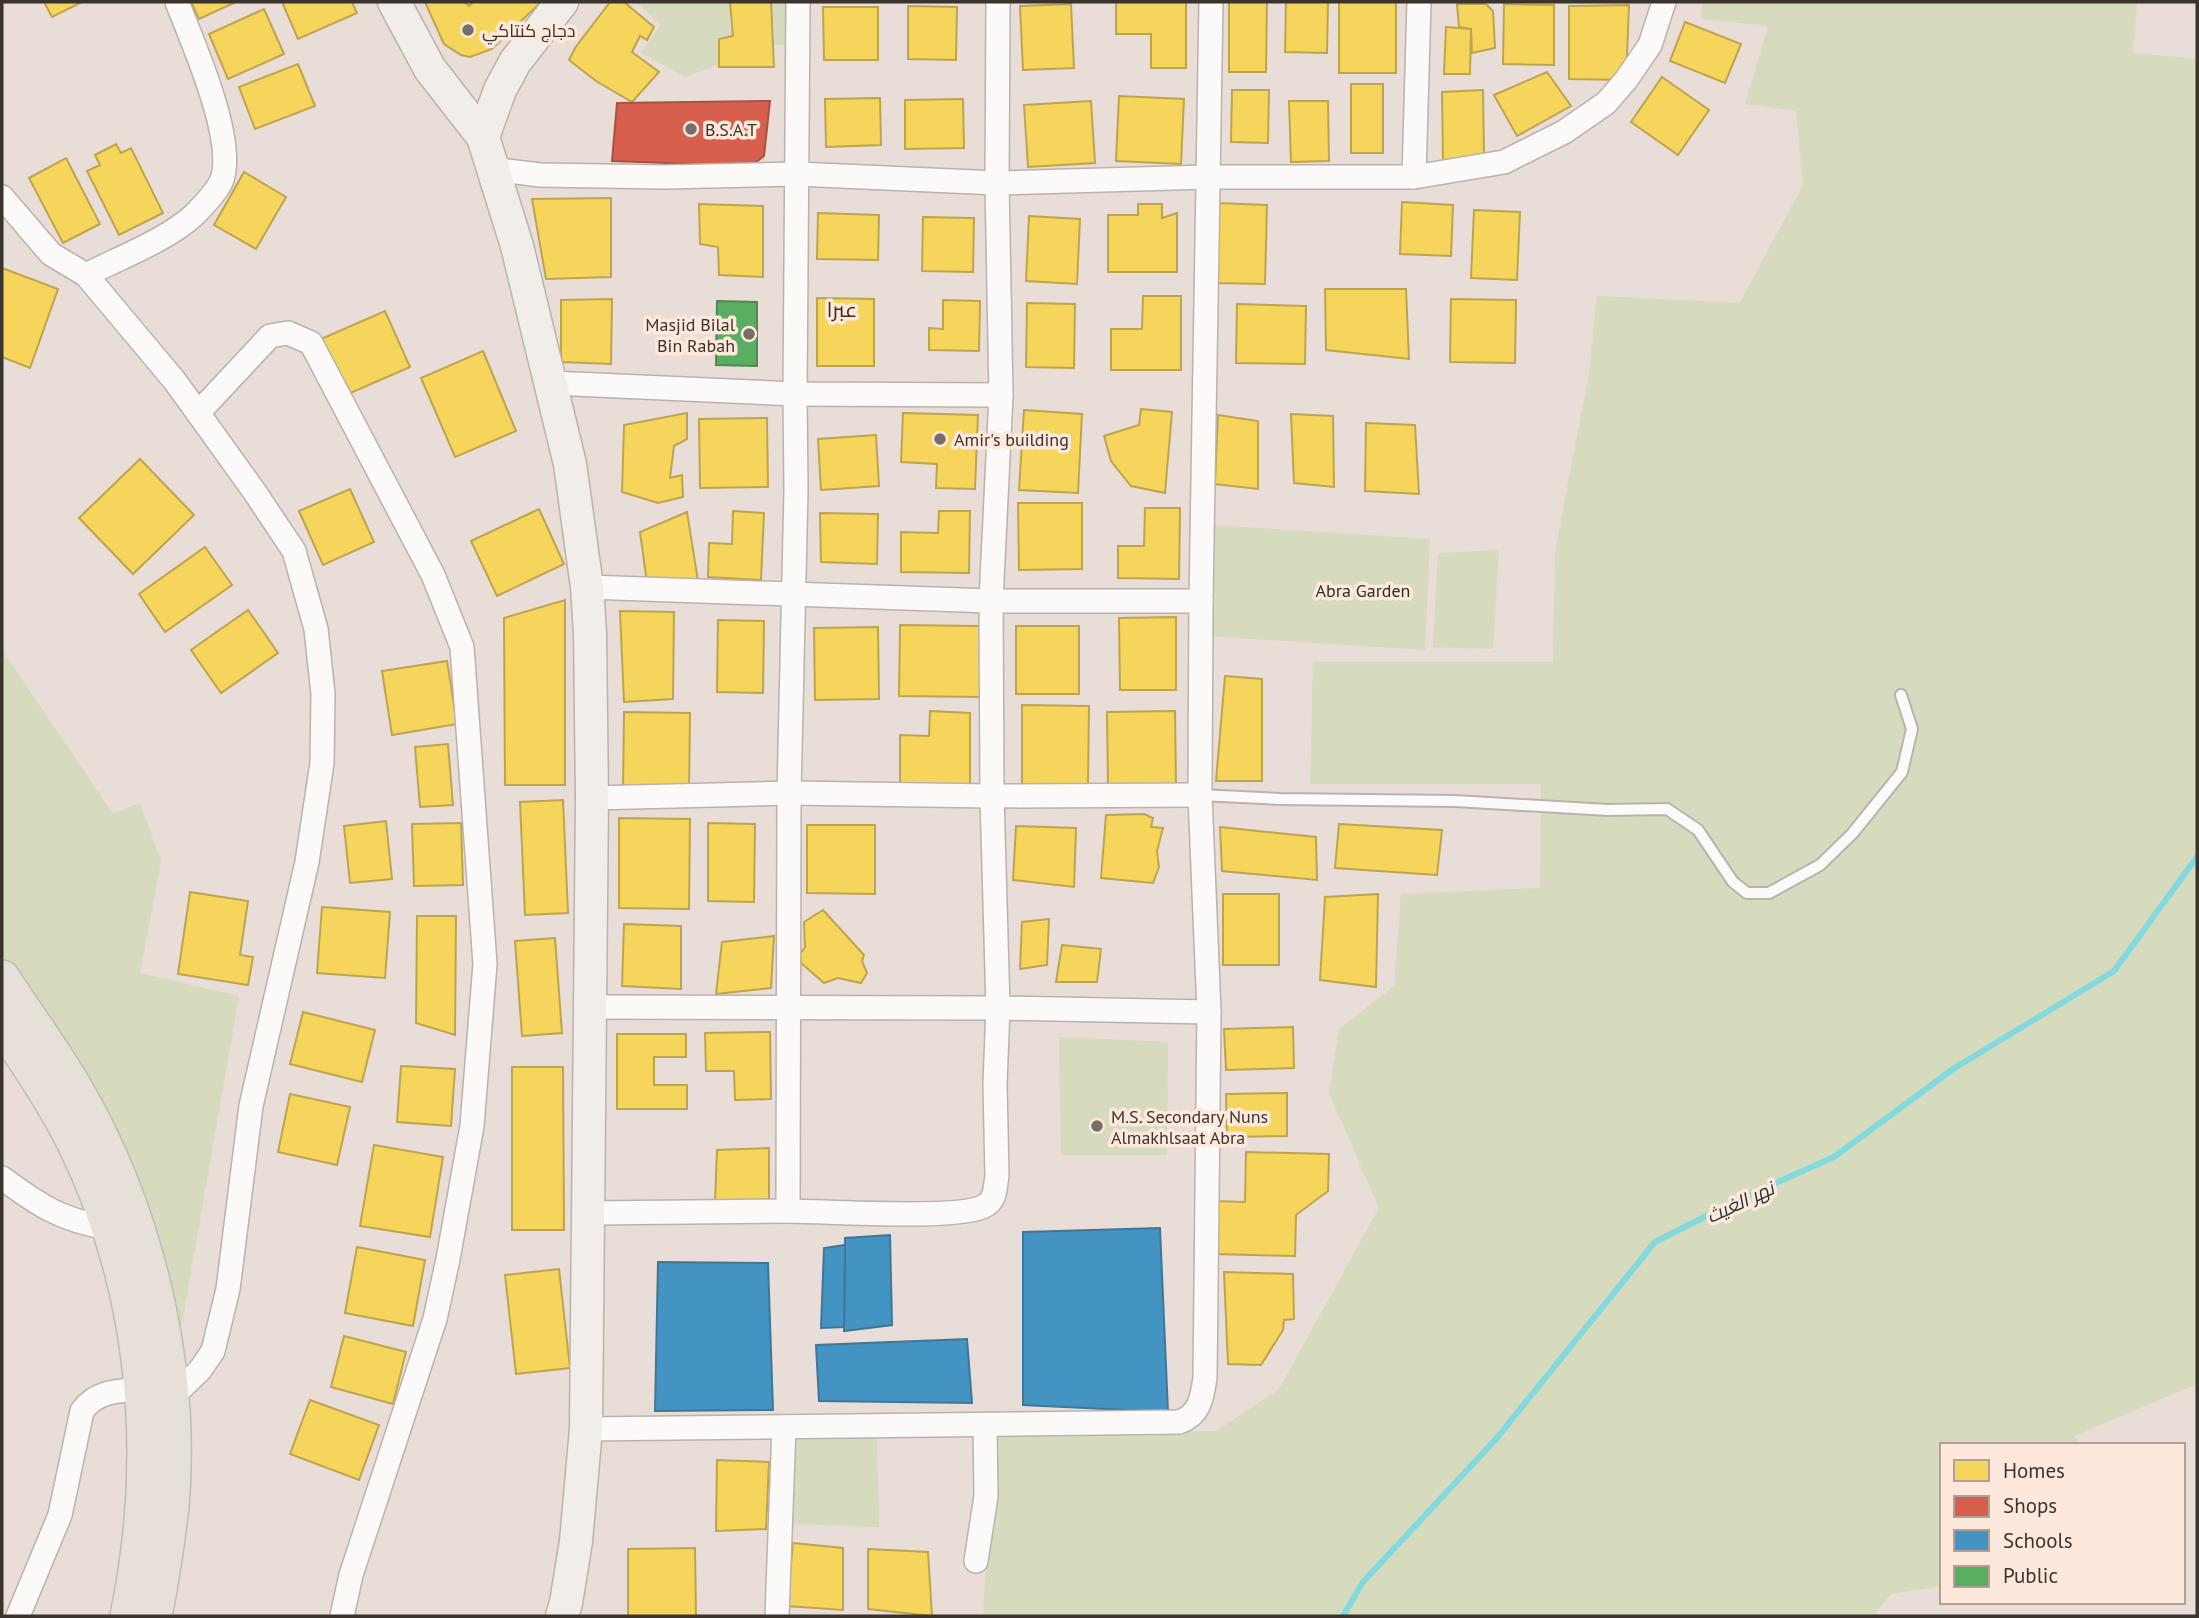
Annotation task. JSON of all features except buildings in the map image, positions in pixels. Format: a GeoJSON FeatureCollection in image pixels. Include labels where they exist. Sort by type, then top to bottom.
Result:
{"type":"FeatureCollection","features":[{"type":"Feature","properties":{"kind":"main road"},"geometry":{"type":"LineString","coordinates":[[394,2],[430,69],[483,137],[517,246],[570,464],[587,587],[592,798],[586,1429],[576,1541],[562,1616]]}},
{"type":"Feature","properties":{"kind":"main road"},"geometry":{"type":"LineString","coordinates":[[483,137],[500,90],[515,62],[562,2]]}},
{"type":"Feature","properties":{"kind":"main road"},"geometry":{"type":"LineString","coordinates":[[2,978],[75,1087],[94,1124],[132,1216],[149,1268],[160,1321],[157,1393],[171,1505],[154,1616]]}},
{"type":"Feature","properties":{"kind":"main road"},"geometry":{"type":"LineString","coordinates":[[2,1025],[50,1097],[91,1179],[122,1268],[136,1327],[157,1393],[146,1443],[138,1566],[128,1616]]}},
{"type":"Feature","properties":{"kind":"street"},"geometry":{"type":"LineString","coordinates":[[86,275],[162,237],[193,216],[221,181],[221,124],[208,80],[177,2]]}},
{"type":"Feature","properties":{"kind":"street"},"geometry":{"type":"LineString","coordinates":[[788,1211],[789,793],[796,490],[794,394],[798,2]]}},
{"type":"Feature","properties":{"kind":"street"},"geometry":{"type":"LineString","coordinates":[[589,1213],[788,1211],[922,1214],[972,1212],[985,1207],[993,1200],[997,1176],[995,1084],[999,1008],[992,796],[991,601],[1001,395],[997,183],[998,2]]}},
{"type":"Feature","properties":{"kind":"street"},"geometry":{"type":"LineString","coordinates":[[586,1429],[1179,1422],[1189,1419],[1197,1410],[1203,1395],[1205,1377],[1209,1012],[1200,795],[1200,601],[1211,2]]}},
{"type":"Feature","properties":{"kind":"street"},"geometry":{"type":"LineString","coordinates":[[1414,177],[1419,2]]}},
{"type":"Feature","properties":{"kind":"street"},"geometry":{"type":"LineString","coordinates":[[492,169],[540,175],[797,174],[997,183],[1208,177],[1414,177],[1504,162],[1564,132],[1606,103],[1650,46],[1664,2]]}},
{"type":"Feature","properties":{"kind":"street"},"geometry":{"type":"LineString","coordinates":[[2,197],[51,254],[86,275],[174,380],[254,491],[293,551],[316,629],[323,694],[322,763],[307,862],[251,1106],[228,1289],[213,1351],[200,1370],[157,1393],[99,1395],[82,1411],[60,1515],[18,1616]]}},
{"type":"Feature","properties":{"kind":"street"},"geometry":{"type":"LineString","coordinates":[[198,413],[270,337],[288,333],[311,344],[433,575],[462,647],[485,964],[472,1126],[435,1319],[351,1575],[342,1616]]}},
{"type":"Feature","properties":{"kind":"street"},"geometry":{"type":"LineString","coordinates":[[551,383],[794,394],[1001,395]]}},
{"type":"Feature","properties":{"kind":"street"},"geometry":{"type":"LineString","coordinates":[[587,587],[991,601],[1200,601]]}},
{"type":"Feature","properties":{"kind":"street"},"geometry":{"type":"LineString","coordinates":[[592,798],[789,793],[1200,795]]}},
{"type":"Feature","properties":{"kind":"street"},"geometry":{"type":"LineString","coordinates":[[591,1007],[999,1008],[1209,1012]]}},
{"type":"Feature","properties":{"kind":"street"},"geometry":{"type":"LineString","coordinates":[[2,1178],[42,1207],[78,1223],[108,1228]]}},
{"type":"Feature","properties":{"kind":"street"},"geometry":{"type":"LineString","coordinates":[[976,1561],[986,1496],[985,1425]]}},
{"type":"Feature","properties":{"kind":"street"},"geometry":{"type":"LineString","coordinates":[[777,1616],[784,1427]]}},
{"type":"Feature","properties":{"kind":"lane"},"geometry":{"type":"LineString","coordinates":[[1200,795],[1280,799],[1455,800],[1608,810],[1667,809],[1698,830],[1733,882],[1747,894],[1769,893],[1820,865],[1852,834],[1902,772],[1912,729],[1901,695]]}},
{"type":"Feature","properties":{"kind":"green space"},"geometry":{"type":"Polygon","coordinates":[[[636,2],[730,2],[733,36],[719,39],[719,64],[686,77],[641,53],[661,25],[636,2]]]}},
{"type":"Feature","properties":{"kind":"green space"},"geometry":{"type":"Polygon","coordinates":[[[771,2],[788,2],[789,45],[773,45],[771,2]]]}},
{"type":"Feature","properties":{"kind":"green space"},"geometry":{"type":"Polygon","coordinates":[[[1703,2],[2137,2],[2133,53],[2197,59],[2197,1384],[2074,1436],[2079,1443],[1940,1443],[1940,1586],[1891,1594],[1873,1616],[983,1616],[994,1434],[1216,1431],[1279,1389],[1379,1208],[1329,1093],[1339,1029],[1394,986],[1401,894],[1540,888],[1541,784],[1310,784],[1313,662],[1553,662],[1555,552],[1589,374],[1597,296],[1740,303],[1803,185],[1796,111],[1745,104],[1768,26],[1701,19],[1703,2]]]}},
{"type":"Feature","properties":{"kind":"green space","name":"Abra Garden"},"geometry":{"type":"Polygon","coordinates":[[[1212,525],[1430,539],[1425,650],[1207,636],[1212,525]]]}},
{"type":"Feature","properties":{"kind":"green space"},"geometry":{"type":"Polygon","coordinates":[[[1499,550],[1493,649],[1433,647],[1438,553],[1499,550]]]}},
{"type":"Feature","properties":{"kind":"green space"},"geometry":{"type":"Polygon","coordinates":[[[2,650],[113,814],[140,803],[161,861],[140,973],[239,996],[181,1329],[173,1336],[97,1101],[2,957],[2,650]]]}},
{"type":"Feature","properties":{"kind":"green space"},"geometry":{"type":"Polygon","coordinates":[[[1059,1037],[1168,1042],[1167,1155],[1061,1155],[1059,1037]]]}},
{"type":"Feature","properties":{"kind":"green space"},"geometry":{"type":"Polygon","coordinates":[[[877,1438],[879,1527],[791,1524],[797,1440],[877,1438]]]}},
{"type":"Feature","properties":{"kind":"waterway","name":"نهر الغيث"},"geometry":{"type":"LineString","coordinates":[[1343,1616],[1363,1582],[1496,1439],[1655,1242],[1740,1199],[1834,1157],[1953,1069],[2114,971],[2197,857]]}},
{"type":"Feature","properties":{"kind":"place","name":"دجاج كنتاكي"},"geometry":{"type":"Point","coordinates":[468,30]}},
{"type":"Feature","properties":{"kind":"place","name":"B.S.A.T"},"geometry":{"type":"Point","coordinates":[691,129]}},
{"type":"Feature","properties":{"kind":"place","name":"Masjid Bilal Bin Rabah"},"geometry":{"type":"Point","coordinates":[749,334]}},
{"type":"Feature","properties":{"kind":"place","name":"Amir's building"},"geometry":{"type":"Point","coordinates":[940,439]}},
{"type":"Feature","properties":{"kind":"place","name":"M.S. Secondary Nuns Almakhlsaat Abra"},"geometry":{"type":"Point","coordinates":[1097,1126]}},
{"type":"Feature","properties":{"kind":"district","name":"عبرا"},"geometry":{"type":"Point","coordinates":[842,309]}}]}
